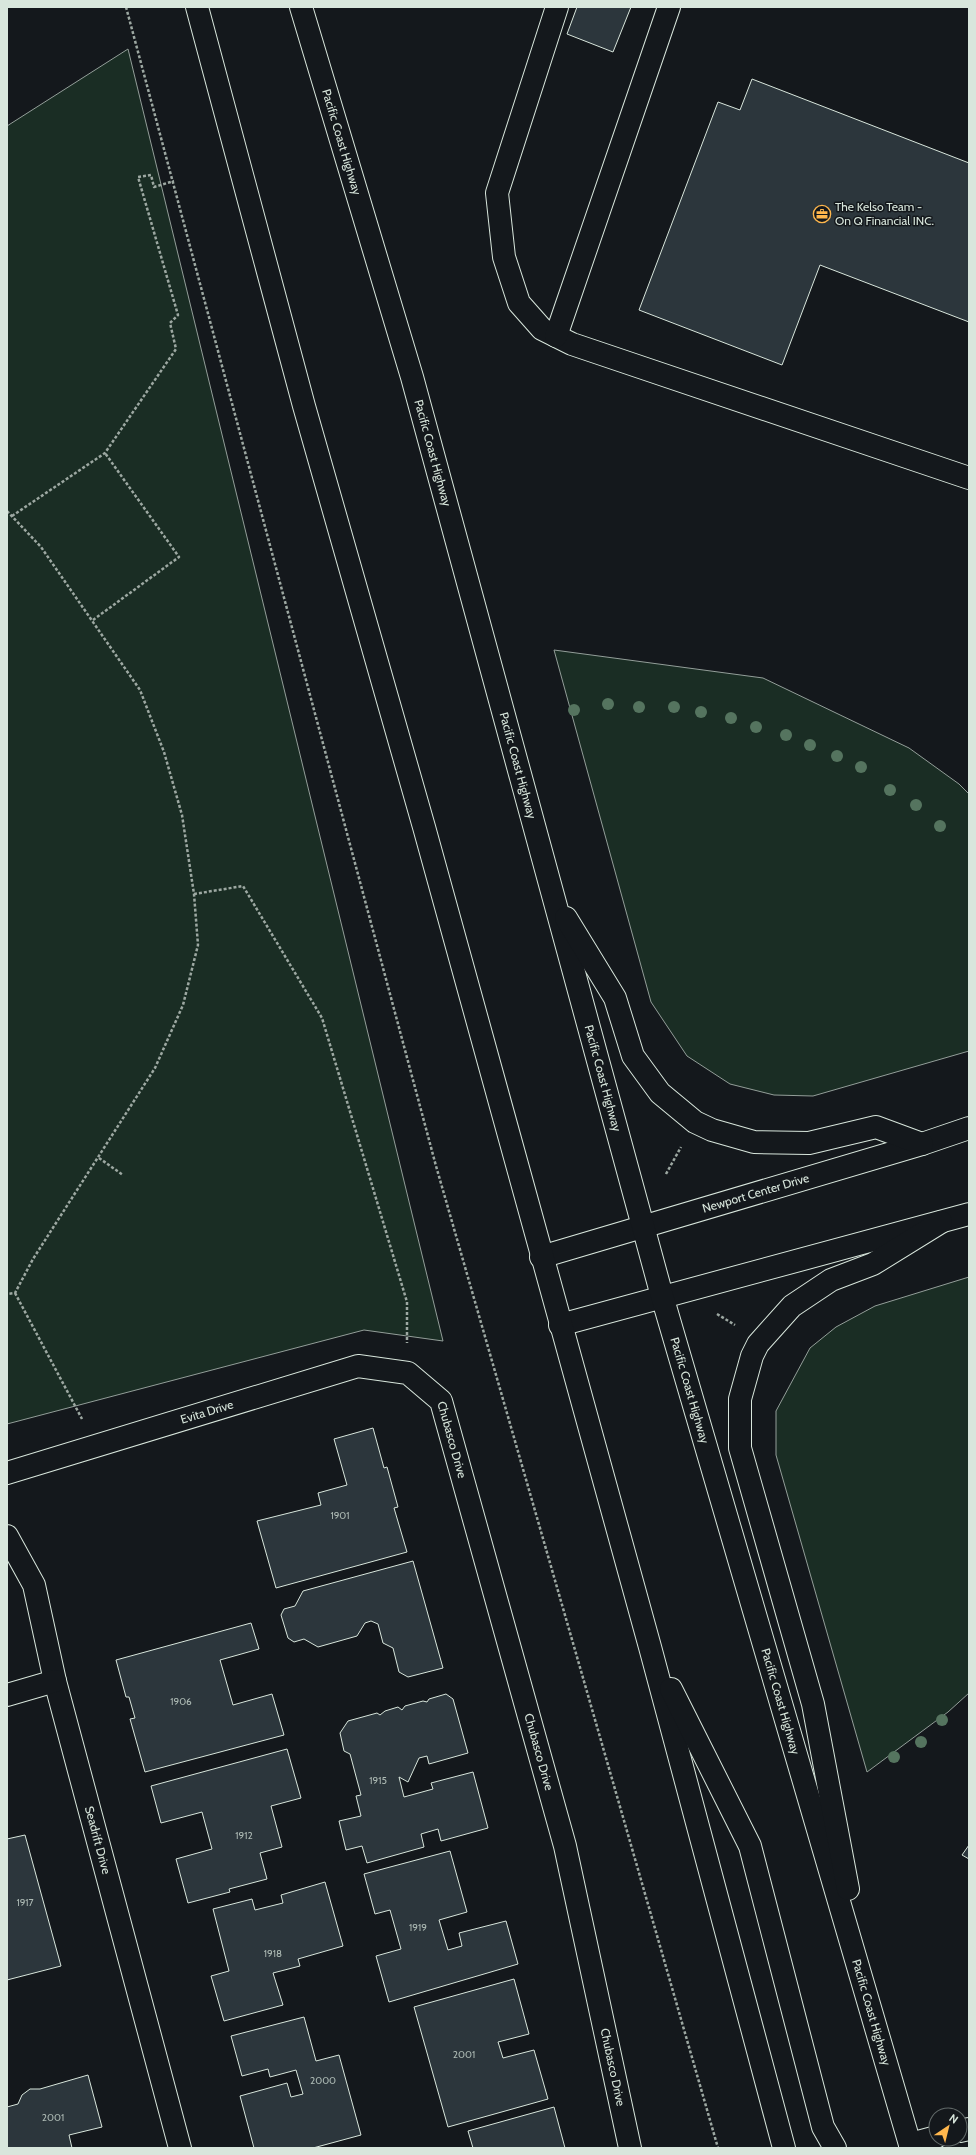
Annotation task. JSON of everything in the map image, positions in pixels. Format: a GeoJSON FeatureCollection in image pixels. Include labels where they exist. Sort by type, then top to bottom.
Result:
{"type":"FeatureCollection","features":[{"type":"Feature","properties":{"kind":"main road"},"geometry":{"type":"LineString","coordinates":[[197,7],[304,406],[424,827],[541,1257],[650,1647],[784,2148]]}},
{"type":"Feature","properties":{"kind":"main road","name":"Pacific Coast Highway"},"geometry":{"type":"LineString","coordinates":[[301,7],[412,377],[662,1296],[910,2146]]}},
{"type":"Feature","properties":{"kind":"main road"},"geometry":{"type":"LineString","coordinates":[[557,7],[497,193],[504,257],[519,303],[542,329],[587,349],[969,478]]}},
{"type":"Feature","properties":{"kind":"main road"},"geometry":{"type":"LineString","coordinates":[[556,336],[669,7]]}},
{"type":"Feature","properties":{"kind":"main road"},"geometry":{"type":"LineString","coordinates":[[553,898],[615,998],[633,1056],[660,1093],[695,1122],[712,1130],[754,1142],[810,1143],[876,1127],[922,1144]]}},
{"type":"Feature","properties":{"kind":"main road","name":"Newport Center Drive"},"geometry":{"type":"LineString","coordinates":[[541,1257],[643,1225],[694,1212],[922,1144],[969,1128]]}},
{"type":"Feature","properties":{"kind":"main road"},"geometry":{"type":"LineString","coordinates":[[560,1325],[662,1296],[969,1214]]}},
{"type":"Feature","properties":{"kind":"main road"},"geometry":{"type":"LineString","coordinates":[[873,2020],[813,1704],[740,1448],[740,1399],[752,1356],[758,1344],[792,1306],[832,1280],[873,1264],[941,1222]]}},
{"type":"Feature","properties":{"kind":"main road","name":"Evita Drive"},"geometry":{"type":"LineString","coordinates":[[7,1474],[358,1366],[408,1374]]}},
{"type":"Feature","properties":{"kind":"main road","name":"Chubasco Drive"},"geometry":{"type":"LineString","coordinates":[[408,1374],[441,1401],[564,1846],[630,2148]]}},
{"type":"Feature","properties":{"kind":"main road","name":"Seadrift Drive"},"geometry":{"type":"LineString","coordinates":[[7,1536],[34,1585],[55,1681],[180,2148]]}},
{"type":"Feature","properties":{"kind":"main road"},"geometry":{"type":"LineString","coordinates":[[650,1647],[750,1846],[823,2127],[835,2148]]}},
{"type":"Feature","properties":{"kind":"main road"},"geometry":{"type":"LineString","coordinates":[[7,1695],[55,1681]]}},
{"type":"Feature","properties":{"kind":"main road"},"geometry":{"type":"LineString","coordinates":[[910,2146],[928,2140]]}},
{"type":"Feature","properties":{"kind":"path"},"geometry":{"type":"LineString","coordinates":[[126,7],[174,181],[436,1166],[718,2148]]}},
{"type":"Feature","properties":{"kind":"path"},"geometry":{"type":"LineString","coordinates":[[12,516],[105,453],[176,349],[170,324],[178,315],[138,177],[151,175],[154,187],[174,181]]}},
{"type":"Feature","properties":{"kind":"path"},"geometry":{"type":"LineString","coordinates":[[93,620],[179,558],[105,453]]}},
{"type":"Feature","properties":{"kind":"path"},"geometry":{"type":"LineString","coordinates":[[7,510],[41,547],[93,620],[140,690],[164,752],[182,815],[194,894],[198,945],[183,1005],[155,1068],[33,1259],[14,1294]]}},
{"type":"Feature","properties":{"kind":"path"},"geometry":{"type":"LineString","coordinates":[[194,894],[243,886],[322,1018],[407,1302],[408,1374]]}},
{"type":"Feature","properties":{"kind":"path"},"geometry":{"type":"LineString","coordinates":[[666,1174],[683,1143]]}},
{"type":"Feature","properties":{"kind":"path"},"geometry":{"type":"LineString","coordinates":[[98,1158],[123,1175]]}},
{"type":"Feature","properties":{"kind":"path"},"geometry":{"type":"LineString","coordinates":[[7,1294],[14,1294]]}},
{"type":"Feature","properties":{"kind":"path"},"geometry":{"type":"LineString","coordinates":[[14,1294],[96,1446]]}},
{"type":"Feature","properties":{"kind":"path"},"geometry":{"type":"LineString","coordinates":[[711,1311],[737,1326]]}},
{"type":"Feature","properties":{"kind":"green space"},"geometry":{"type":"Polygon","coordinates":[[[128,49],[443,1341],[364,1330],[7,1424],[7,126],[128,49]]]}},
{"type":"Feature","properties":{"kind":"green space"},"geometry":{"type":"Polygon","coordinates":[[[554,650],[763,678],[909,748],[959,784],[969,794],[969,1051],[813,1096],[774,1095],[730,1084],[687,1056],[651,1002],[554,650]]]}},
{"type":"Feature","properties":{"kind":"green space"},"geometry":{"type":"Polygon","coordinates":[[[969,1277],[969,1693],[948,1712],[867,1772],[776,1455],[776,1411],[810,1348],[836,1327],[875,1306],[969,1277]]]}},
{"type":"Feature","properties":{"kind":"building"},"geometry":{"type":"Polygon","coordinates":[[[577,7],[631,7],[613,52],[567,34],[577,7]]]}},
{"type":"Feature","properties":{"kind":"building","name":"The Kelso Team - On Q Financial INC."},"geometry":{"type":"Polygon","coordinates":[[[752,79],[969,163],[969,322],[820,265],[782,365],[639,310],[718,102],[740,110],[752,79]]]}},
{"type":"Feature","properties":{"kind":"building"},"geometry":{"type":"Polygon","coordinates":[[[373,1428],[384,1468],[387,1467],[398,1507],[394,1508],[407,1552],[276,1588],[257,1521],[321,1505],[318,1493],[347,1485],[334,1439],[373,1428]]]}},
{"type":"Feature","properties":{"kind":"building"},"geometry":{"type":"Polygon","coordinates":[[[413,1561],[443,1668],[408,1677],[399,1672],[393,1648],[383,1643],[378,1624],[371,1621],[365,1623],[357,1636],[318,1647],[304,1639],[294,1642],[288,1638],[281,1615],[284,1609],[295,1606],[303,1591],[413,1561]]]}},
{"type":"Feature","properties":{"kind":"building"},"geometry":{"type":"Polygon","coordinates":[[[251,1623],[259,1649],[220,1660],[233,1705],[272,1694],[284,1735],[145,1772],[130,1719],[135,1718],[129,1697],[126,1697],[116,1660],[251,1623]]]}},
{"type":"Feature","properties":{"kind":"building"},"geometry":{"type":"Polygon","coordinates":[[[446,1694],[453,1699],[468,1753],[429,1764],[427,1756],[419,1758],[408,1782],[399,1777],[404,1797],[433,1789],[431,1783],[473,1772],[488,1828],[441,1841],[438,1829],[421,1834],[424,1847],[367,1863],[362,1846],[346,1850],[339,1821],[361,1816],[356,1796],[361,1795],[350,1754],[344,1751],[340,1733],[348,1721],[377,1713],[380,1715],[385,1711],[398,1707],[402,1710],[405,1706],[423,1701],[427,1702],[429,1699],[446,1694]]]}},
{"type":"Feature","properties":{"kind":"building"},"geometry":{"type":"Polygon","coordinates":[[[287,1749],[301,1798],[271,1806],[282,1847],[260,1853],[267,1879],[229,1889],[230,1892],[188,1903],[176,1859],[212,1849],[202,1812],[161,1823],[151,1786],[287,1749]]]}},
{"type":"Feature","properties":{"kind":"building"},"geometry":{"type":"Polygon","coordinates":[[[25,1835],[61,1966],[7,1980],[7,1839],[25,1835]]]}},
{"type":"Feature","properties":{"kind":"building"},"geometry":{"type":"Polygon","coordinates":[[[969,1845],[969,1859],[962,1855],[969,1845]]]}},
{"type":"Feature","properties":{"kind":"building"},"geometry":{"type":"Polygon","coordinates":[[[450,1851],[467,1912],[439,1920],[448,1950],[462,1946],[459,1933],[506,1921],[518,1964],[389,2002],[376,1956],[401,1949],[390,1910],[375,1914],[364,1874],[450,1851]]]}},
{"type":"Feature","properties":{"kind":"building"},"geometry":{"type":"Polygon","coordinates":[[[325,1882],[343,1946],[298,1959],[300,1966],[273,1973],[283,2005],[224,2021],[211,1976],[229,1971],[213,1909],[252,1899],[255,1910],[283,1903],[281,1895],[325,1882]]]}},
{"type":"Feature","properties":{"kind":"building"},"geometry":{"type":"Polygon","coordinates":[[[514,1979],[529,2034],[498,2042],[503,2058],[534,2050],[548,2099],[448,2127],[414,2007],[514,1979]]]}},
{"type":"Feature","properties":{"kind":"building"},"geometry":{"type":"Polygon","coordinates":[[[304,2017],[316,2061],[339,2055],[361,2135],[313,2148],[254,2148],[240,2096],[287,2083],[291,2097],[303,2094],[296,2070],[270,2077],[268,2069],[242,2076],[231,2036],[304,2017]]]}},
{"type":"Feature","properties":{"kind":"building"},"geometry":{"type":"Polygon","coordinates":[[[88,2075],[102,2127],[69,2135],[72,2148],[7,2148],[7,2107],[18,2104],[22,2095],[30,2089],[40,2089],[88,2075]]]}},
{"type":"Feature","properties":{"kind":"building"},"geometry":{"type":"Polygon","coordinates":[[[554,2107],[565,2148],[473,2148],[468,2131],[554,2107]]]}},
{"type":"Feature","properties":{"kind":"place","name":"The Kelso Team - On Q Financial INC."},"geometry":{"type":"Point","coordinates":[822,214]}}]}
